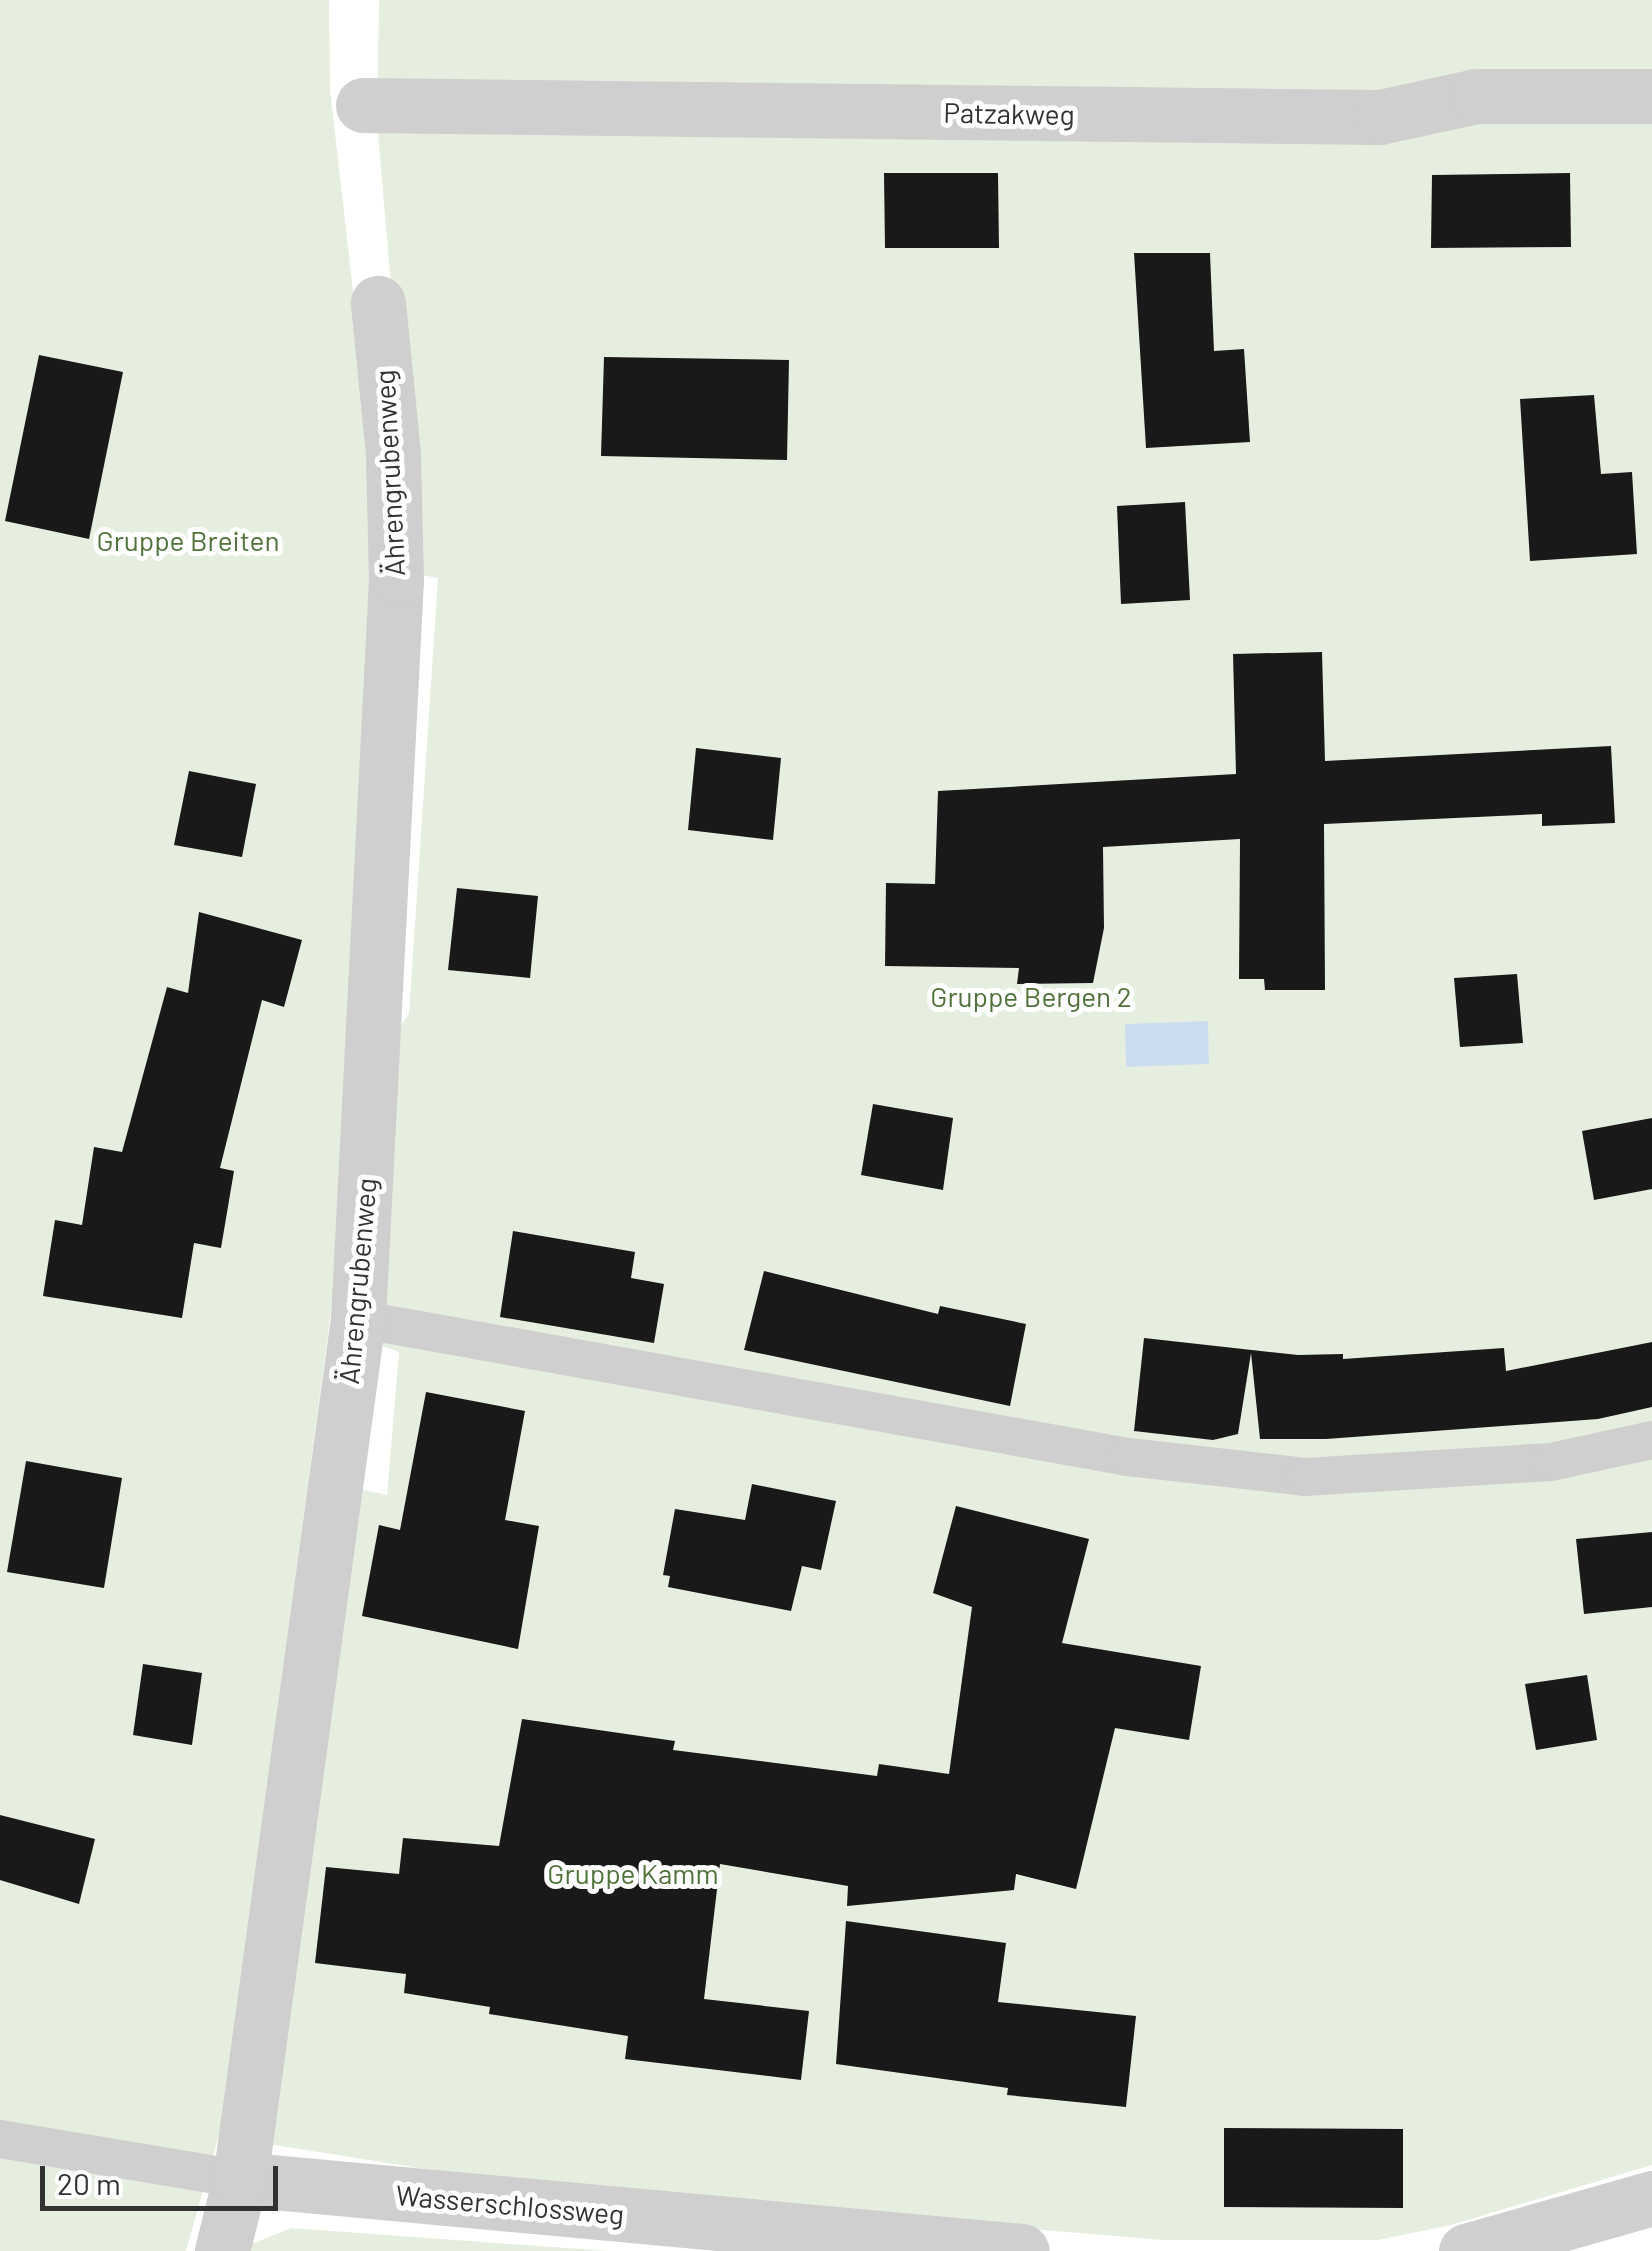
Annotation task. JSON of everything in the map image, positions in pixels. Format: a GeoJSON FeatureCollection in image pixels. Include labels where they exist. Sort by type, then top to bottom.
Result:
{"type":"FeatureCollection","features":[{"type":"Feature","properties":{"kind":"street","name":"Patzakweg"},"geometry":{"type":"LineString","coordinates":[[363,106],[1380,117],[1476,96],[1652,96]]}},
{"type":"Feature","properties":{"kind":"street","name":"Ährengrubenweg"},"geometry":{"type":"LineString","coordinates":[[222,2251],[240,2179],[358,1319],[396,580],[394,454],[378,303]]}},
{"type":"Feature","properties":{"kind":"street","name":"Wasserschlossweg"},"geometry":{"type":"LineString","coordinates":[[240,2179],[1022,2251]]}},
{"type":"Feature","properties":{"kind":"street"},"geometry":{"type":"LineString","coordinates":[[1466,2251],[1652,2198]]}},
{"type":"Feature","properties":{"kind":"lane"},"geometry":{"type":"LineString","coordinates":[[358,1319],[1128,1458],[1305,1476],[1552,1462],[1652,1440]]}},
{"type":"Feature","properties":{"kind":"lane","name":"Wasserschlossweg"},"geometry":{"type":"LineString","coordinates":[[0,2139],[240,2179]]}},
{"type":"Feature","properties":{"kind":"green space","name":"Gruppe Breiten"},"geometry":{"type":"Polygon","coordinates":[[[0,0],[329,0],[330,89],[377,501],[341,1237],[222,2124],[186,2251],[0,2251],[0,0]]]}},
{"type":"Feature","properties":{"kind":"green space"},"geometry":{"type":"Polygon","coordinates":[[[379,0],[1652,0],[1652,2165],[1451,2225],[1378,2240],[1163,2240],[558,2190],[268,2144],[359,1489],[387,1495],[399,1352],[378,1344],[395,1033],[409,1014],[438,578],[416,574],[377,123],[379,0]]]}},
{"type":"Feature","properties":{"kind":"green space"},"geometry":{"type":"Polygon","coordinates":[[[291,2228],[608,2251],[246,2251],[247,2246],[291,2228]]]}},
{"type":"Feature","properties":{"kind":"water"},"geometry":{"type":"Polygon","coordinates":[[[1208,1021],[1209,1064],[1126,1067],[1125,1024],[1208,1021]]]}},
{"type":"Feature","properties":{"kind":"building"},"geometry":{"type":"Polygon","coordinates":[[[884,173],[998,173],[999,248],[885,248],[884,173]]]}},
{"type":"Feature","properties":{"kind":"building"},"geometry":{"type":"Polygon","coordinates":[[[1570,173],[1571,247],[1431,248],[1432,175],[1570,173]]]}},
{"type":"Feature","properties":{"kind":"building"},"geometry":{"type":"Polygon","coordinates":[[[1134,253],[1210,253],[1214,351],[1244,349],[1250,442],[1146,448],[1134,253]]]}},
{"type":"Feature","properties":{"kind":"building"},"geometry":{"type":"Polygon","coordinates":[[[39,355],[123,372],[89,539],[5,521],[39,355]]]}},
{"type":"Feature","properties":{"kind":"building"},"geometry":{"type":"Polygon","coordinates":[[[604,357],[789,360],[787,460],[601,456],[604,357]]]}},
{"type":"Feature","properties":{"kind":"building"},"geometry":{"type":"Polygon","coordinates":[[[1594,395],[1601,474],[1632,472],[1637,554],[1530,561],[1520,399],[1594,395]]]}},
{"type":"Feature","properties":{"kind":"building"},"geometry":{"type":"Polygon","coordinates":[[[1185,502],[1190,600],[1121,604],[1117,506],[1185,502]]]}},
{"type":"Feature","properties":{"kind":"building"},"geometry":{"type":"Polygon","coordinates":[[[1322,652],[1325,761],[1611,746],[1615,823],[1542,826],[1542,814],[1324,824],[1325,990],[1265,990],[1264,979],[1239,979],[1240,839],[1103,847],[1104,928],[1093,983],[1017,984],[1019,968],[885,966],[886,883],[935,884],[938,791],[1236,774],[1233,654],[1322,652]]]}},
{"type":"Feature","properties":{"kind":"building"},"geometry":{"type":"Polygon","coordinates":[[[696,748],[781,758],[773,840],[688,830],[696,748]]]}},
{"type":"Feature","properties":{"kind":"building"},"geometry":{"type":"Polygon","coordinates":[[[189,771],[256,784],[242,857],[174,845],[189,771]]]}},
{"type":"Feature","properties":{"kind":"building"},"geometry":{"type":"Polygon","coordinates":[[[457,888],[538,896],[530,978],[448,970],[457,888]]]}},
{"type":"Feature","properties":{"kind":"building"},"geometry":{"type":"Polygon","coordinates":[[[199,912],[302,940],[284,1007],[262,1000],[220,1168],[234,1171],[221,1248],[194,1243],[182,1318],[43,1296],[55,1220],[82,1225],[94,1147],[122,1152],[167,987],[188,993],[199,912]]]}},
{"type":"Feature","properties":{"kind":"building"},"geometry":{"type":"Polygon","coordinates":[[[1517,974],[1523,1043],[1460,1047],[1454,978],[1517,974]]]}},
{"type":"Feature","properties":{"kind":"building"},"geometry":{"type":"Polygon","coordinates":[[[873,1104],[953,1118],[943,1190],[861,1175],[873,1104]]]}},
{"type":"Feature","properties":{"kind":"building"},"geometry":{"type":"Polygon","coordinates":[[[1652,1118],[1652,1189],[1594,1200],[1582,1131],[1652,1118]]]}},
{"type":"Feature","properties":{"kind":"building"},"geometry":{"type":"Polygon","coordinates":[[[513,1231],[635,1252],[631,1278],[664,1284],[654,1343],[500,1317],[513,1231]]]}},
{"type":"Feature","properties":{"kind":"building"},"geometry":{"type":"Polygon","coordinates":[[[764,1271],[938,1314],[940,1306],[1026,1324],[1010,1406],[744,1350],[764,1271]]]}},
{"type":"Feature","properties":{"kind":"building"},"geometry":{"type":"Polygon","coordinates":[[[1144,1338],[1298,1355],[1343,1354],[1343,1359],[1504,1348],[1506,1371],[1652,1342],[1652,1407],[1598,1419],[1326,1439],[1260,1439],[1251,1353],[1238,1434],[1213,1440],[1134,1431],[1144,1338]]]}},
{"type":"Feature","properties":{"kind":"building"},"geometry":{"type":"Polygon","coordinates":[[[426,1392],[525,1411],[505,1520],[539,1526],[518,1649],[362,1616],[379,1525],[400,1530],[426,1392]]]}},
{"type":"Feature","properties":{"kind":"building"},"geometry":{"type":"Polygon","coordinates":[[[26,1461],[122,1478],[104,1588],[7,1572],[26,1461]]]}},
{"type":"Feature","properties":{"kind":"building"},"geometry":{"type":"Polygon","coordinates":[[[752,1484],[836,1501],[821,1570],[802,1566],[791,1611],[668,1587],[670,1576],[663,1575],[675,1509],[745,1520],[752,1484]]]}},
{"type":"Feature","properties":{"kind":"building"},"geometry":{"type":"Polygon","coordinates":[[[956,1506],[1089,1539],[1062,1643],[1201,1666],[1189,1740],[1115,1728],[1076,1889],[1016,1874],[1014,1890],[847,1906],[848,1886],[720,1864],[704,1999],[809,2011],[801,2080],[625,2059],[628,2036],[489,2014],[490,2007],[404,1993],[406,1974],[315,1963],[326,1867],[399,1874],[403,1838],[499,1846],[522,1719],[675,1741],[673,1750],[877,1776],[879,1764],[949,1774],[972,1607],[933,1593],[956,1506]]]}},
{"type":"Feature","properties":{"kind":"building"},"geometry":{"type":"Polygon","coordinates":[[[1652,1532],[1652,1607],[1584,1614],[1576,1539],[1652,1532]]]}},
{"type":"Feature","properties":{"kind":"building"},"geometry":{"type":"Polygon","coordinates":[[[143,1664],[202,1673],[192,1745],[133,1735],[143,1664]]]}},
{"type":"Feature","properties":{"kind":"building"},"geometry":{"type":"Polygon","coordinates":[[[1587,1675],[1597,1740],[1536,1750],[1525,1684],[1587,1675]]]}},
{"type":"Feature","properties":{"kind":"building"},"geometry":{"type":"Polygon","coordinates":[[[0,1815],[95,1839],[79,1904],[0,1880],[0,1815]]]}},
{"type":"Feature","properties":{"kind":"building"},"geometry":{"type":"Polygon","coordinates":[[[846,1921],[1006,1943],[998,2002],[1136,2016],[1126,2107],[1007,2095],[1008,2088],[836,2064],[846,1921]]]}},
{"type":"Feature","properties":{"kind":"building"},"geometry":{"type":"Polygon","coordinates":[[[1224,2128],[1403,2129],[1403,2208],[1224,2207],[1224,2128]]]}},
{"type":"Feature","properties":{"kind":"park label","name":"Gruppe Bergen 2"},"geometry":{"type":"Point","coordinates":[1031,996]}},
{"type":"Feature","properties":{"kind":"park label","name":"Gruppe Kamm"},"geometry":{"type":"Point","coordinates":[633,1873]}}]}
